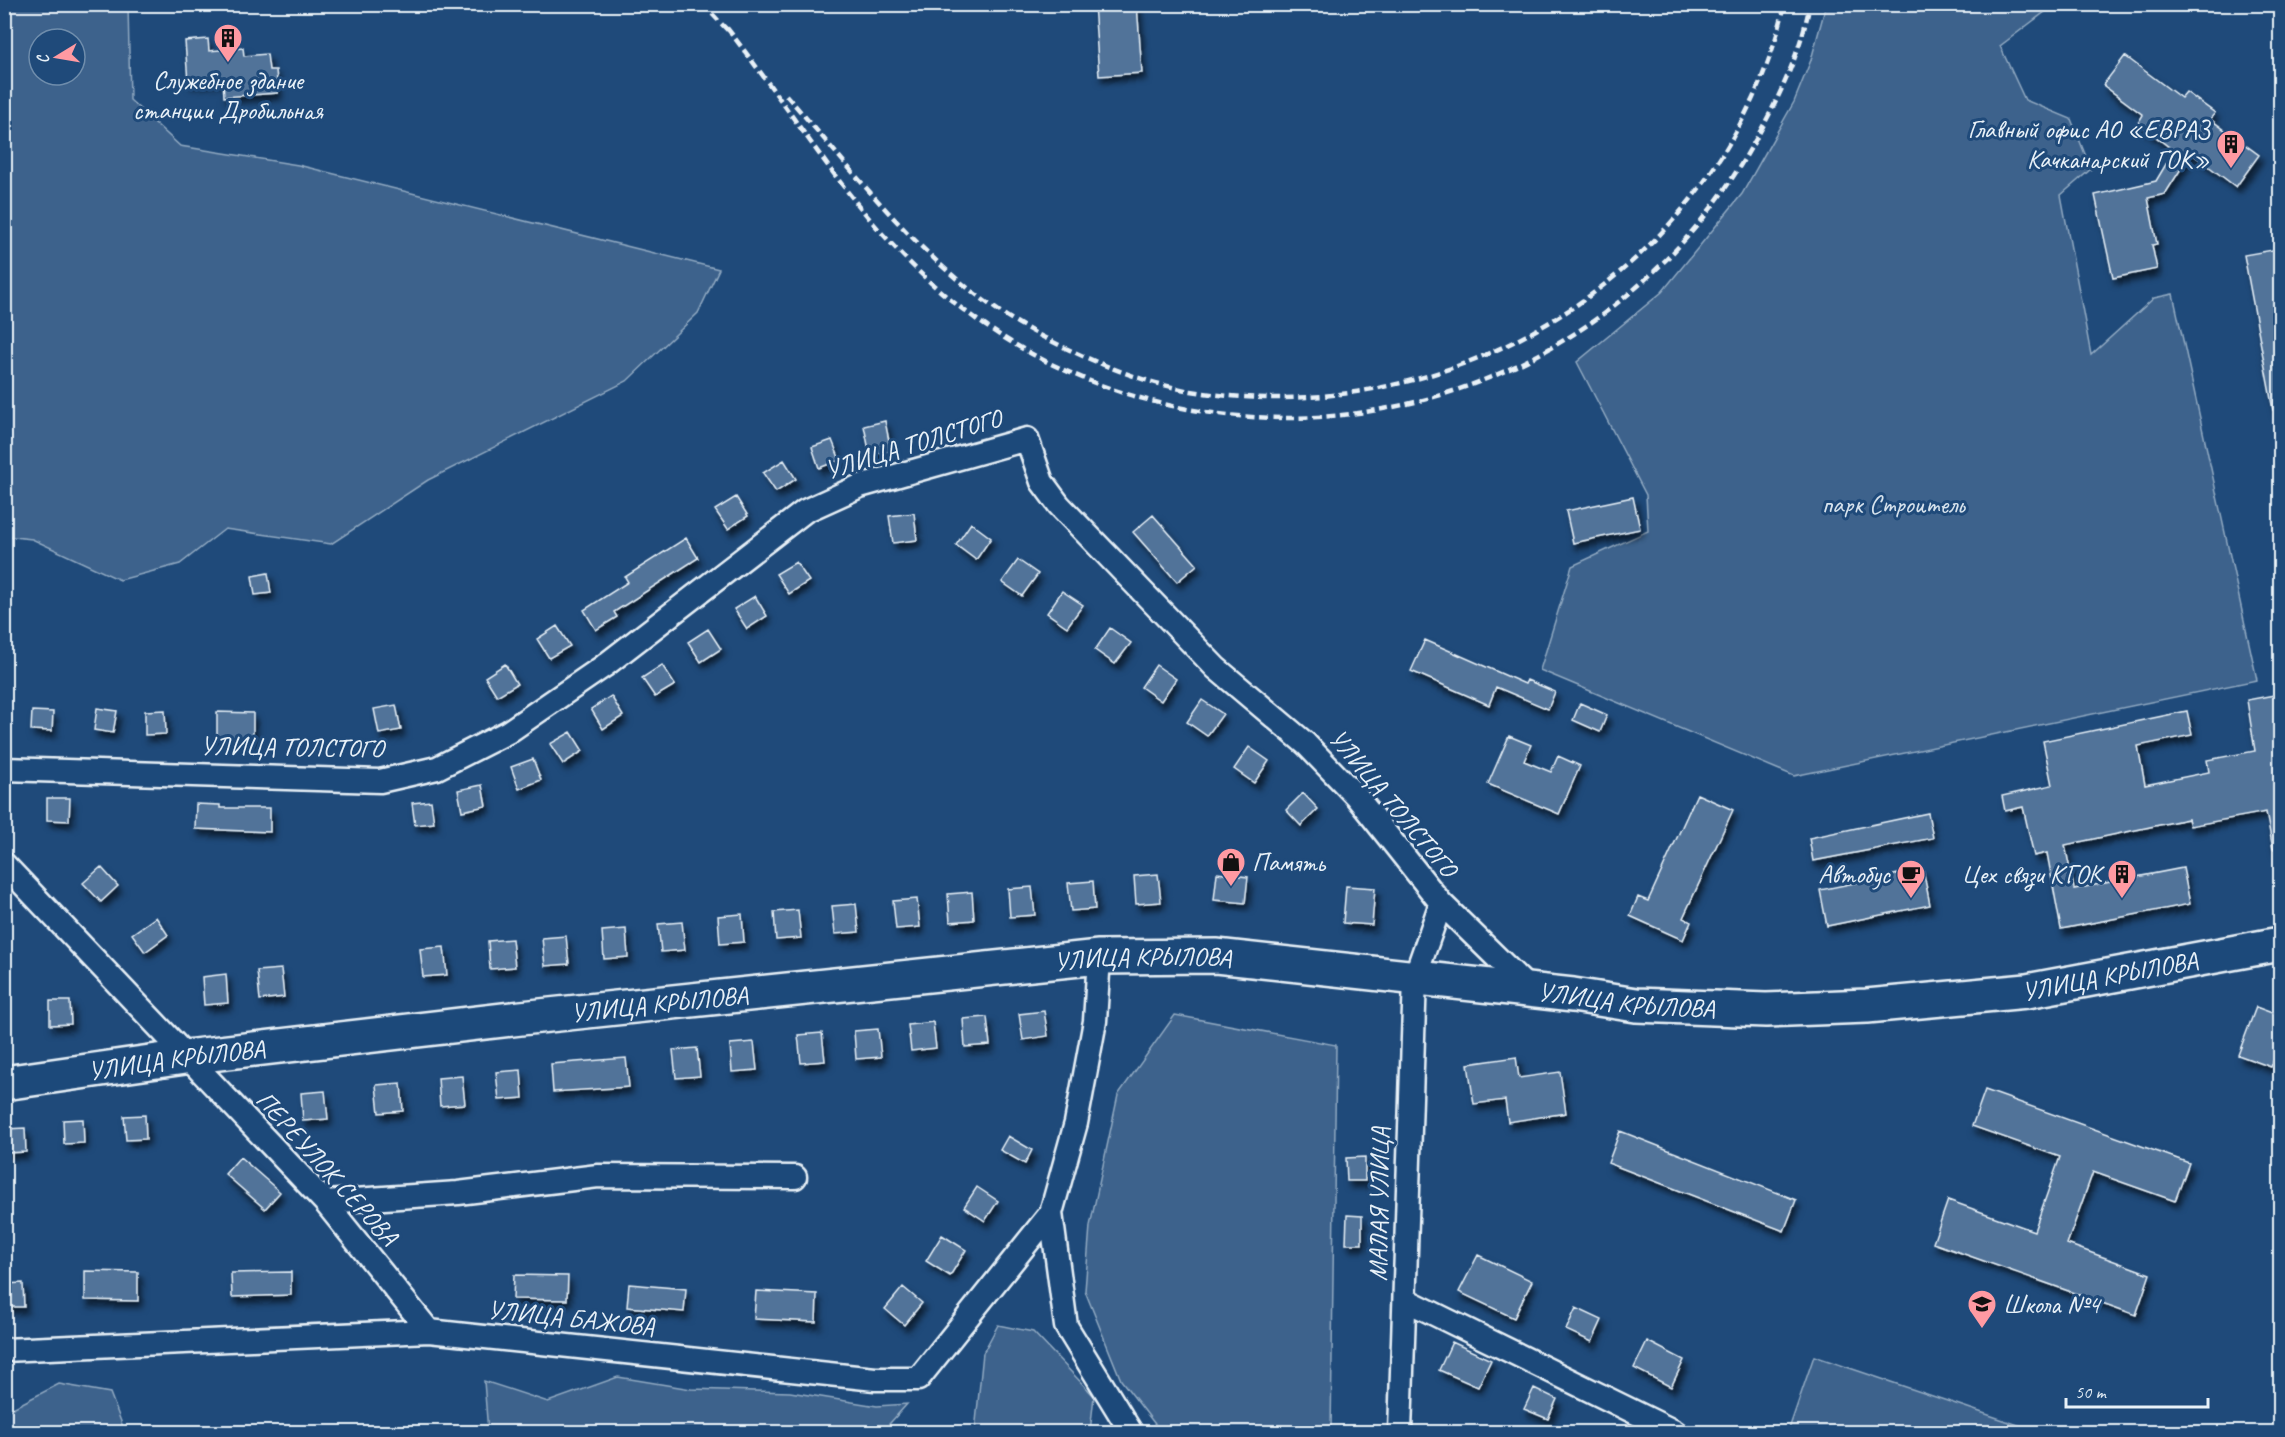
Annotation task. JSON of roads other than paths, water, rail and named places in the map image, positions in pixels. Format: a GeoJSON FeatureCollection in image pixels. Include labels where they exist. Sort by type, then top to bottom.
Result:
{"type":"FeatureCollection","features":[{"type":"Feature","properties":{"kind":"main road","name":"УЛИЦА КРЫЛОВА"},"geometry":{"type":"LineString","coordinates":[[4,1083],[185,1057],[520,1018],[1099,957],[1216,956],[1415,977],[1636,1005],[1766,1010],[1867,1005],[2027,991],[2280,944]]}},
{"type":"Feature","properties":{"kind":"street","name":"УЛИЦА ТОЛСТОГО"},"geometry":{"type":"LineString","coordinates":[[4,769],[380,781],[437,768],[508,732],[604,666],[805,511],[860,486],[1027,439],[1042,482],[1059,505],[1216,669],[1306,744],[1356,796],[1441,903],[1531,991]]}},
{"type":"Feature","properties":{"kind":"street","name":"ПЕРЕУЛОК СЕРОВА"},"geometry":{"type":"LineString","coordinates":[[4,864],[325,1202],[429,1331]]}},
{"type":"Feature","properties":{"kind":"street","name":"МАЛАЯ УЛИЦА"},"geometry":{"type":"LineString","coordinates":[[1400,1432],[1415,977],[1441,903]]}},
{"type":"Feature","properties":{"kind":"street"},"geometry":{"type":"LineString","coordinates":[[1099,957],[1093,1032],[1076,1123],[1051,1213],[1066,1326],[1131,1432]]}},
{"type":"Feature","properties":{"kind":"street"},"geometry":{"type":"LineString","coordinates":[[325,1202],[458,1193],[598,1176],[795,1178]]}},
{"type":"Feature","properties":{"kind":"street","name":"УЛИЦА БАЖОВА"},"geometry":{"type":"LineString","coordinates":[[4,1350],[429,1331],[875,1379],[918,1379],[1051,1213]]}},
{"type":"Feature","properties":{"kind":"street"},"geometry":{"type":"LineString","coordinates":[[1406,1300],[1676,1432]]}},
{"type":"Feature","properties":{"kind":"railway"},"geometry":{"type":"LineString","coordinates":[[703,4],[732,35]]}},
{"type":"Feature","properties":{"kind":"railway"},"geometry":{"type":"LineString","coordinates":[[786,95],[905,230],[970,290],[1006,316],[1080,355],[1153,382],[1191,391],[1290,398],[1386,386],[1478,358],[1564,313],[1640,255],[1703,182],[1753,99],[1785,4]]}},
{"type":"Feature","properties":{"kind":"railway"},"geometry":{"type":"LineString","coordinates":[[727,28],[855,202],[889,241],[926,279],[968,313],[1016,345],[1114,390],[1216,413],[1319,417],[1420,401],[1516,366],[1604,313],[1682,243],[1746,156],[1784,83],[1799,44],[1810,4]]}},
{"type":"Feature","properties":{"kind":"place","name":"Служебное здание станции Дробильная"},"geometry":{"type":"Point","coordinates":[228,64]}},
{"type":"Feature","properties":{"kind":"place","name":"Главный офис АО «ЕВРАЗ Качканарский ГОК»"},"geometry":{"type":"Point","coordinates":[2231,170]}},
{"type":"Feature","properties":{"kind":"place","name":"Память"},"geometry":{"type":"Point","coordinates":[1231,888]}},
{"type":"Feature","properties":{"kind":"place","name":"Автобус"},"geometry":{"type":"Point","coordinates":[1911,900]}},
{"type":"Feature","properties":{"kind":"place","name":"Цех связи КГОК"},"geometry":{"type":"Point","coordinates":[2122,900]}},
{"type":"Feature","properties":{"kind":"place","name":"Школа №4"},"geometry":{"type":"Point","coordinates":[1982,1330]}},
{"type":"Feature","properties":{"kind":"park label","name":"парк Строитель"},"geometry":{"type":"Point","coordinates":[1893,504]}}]}
